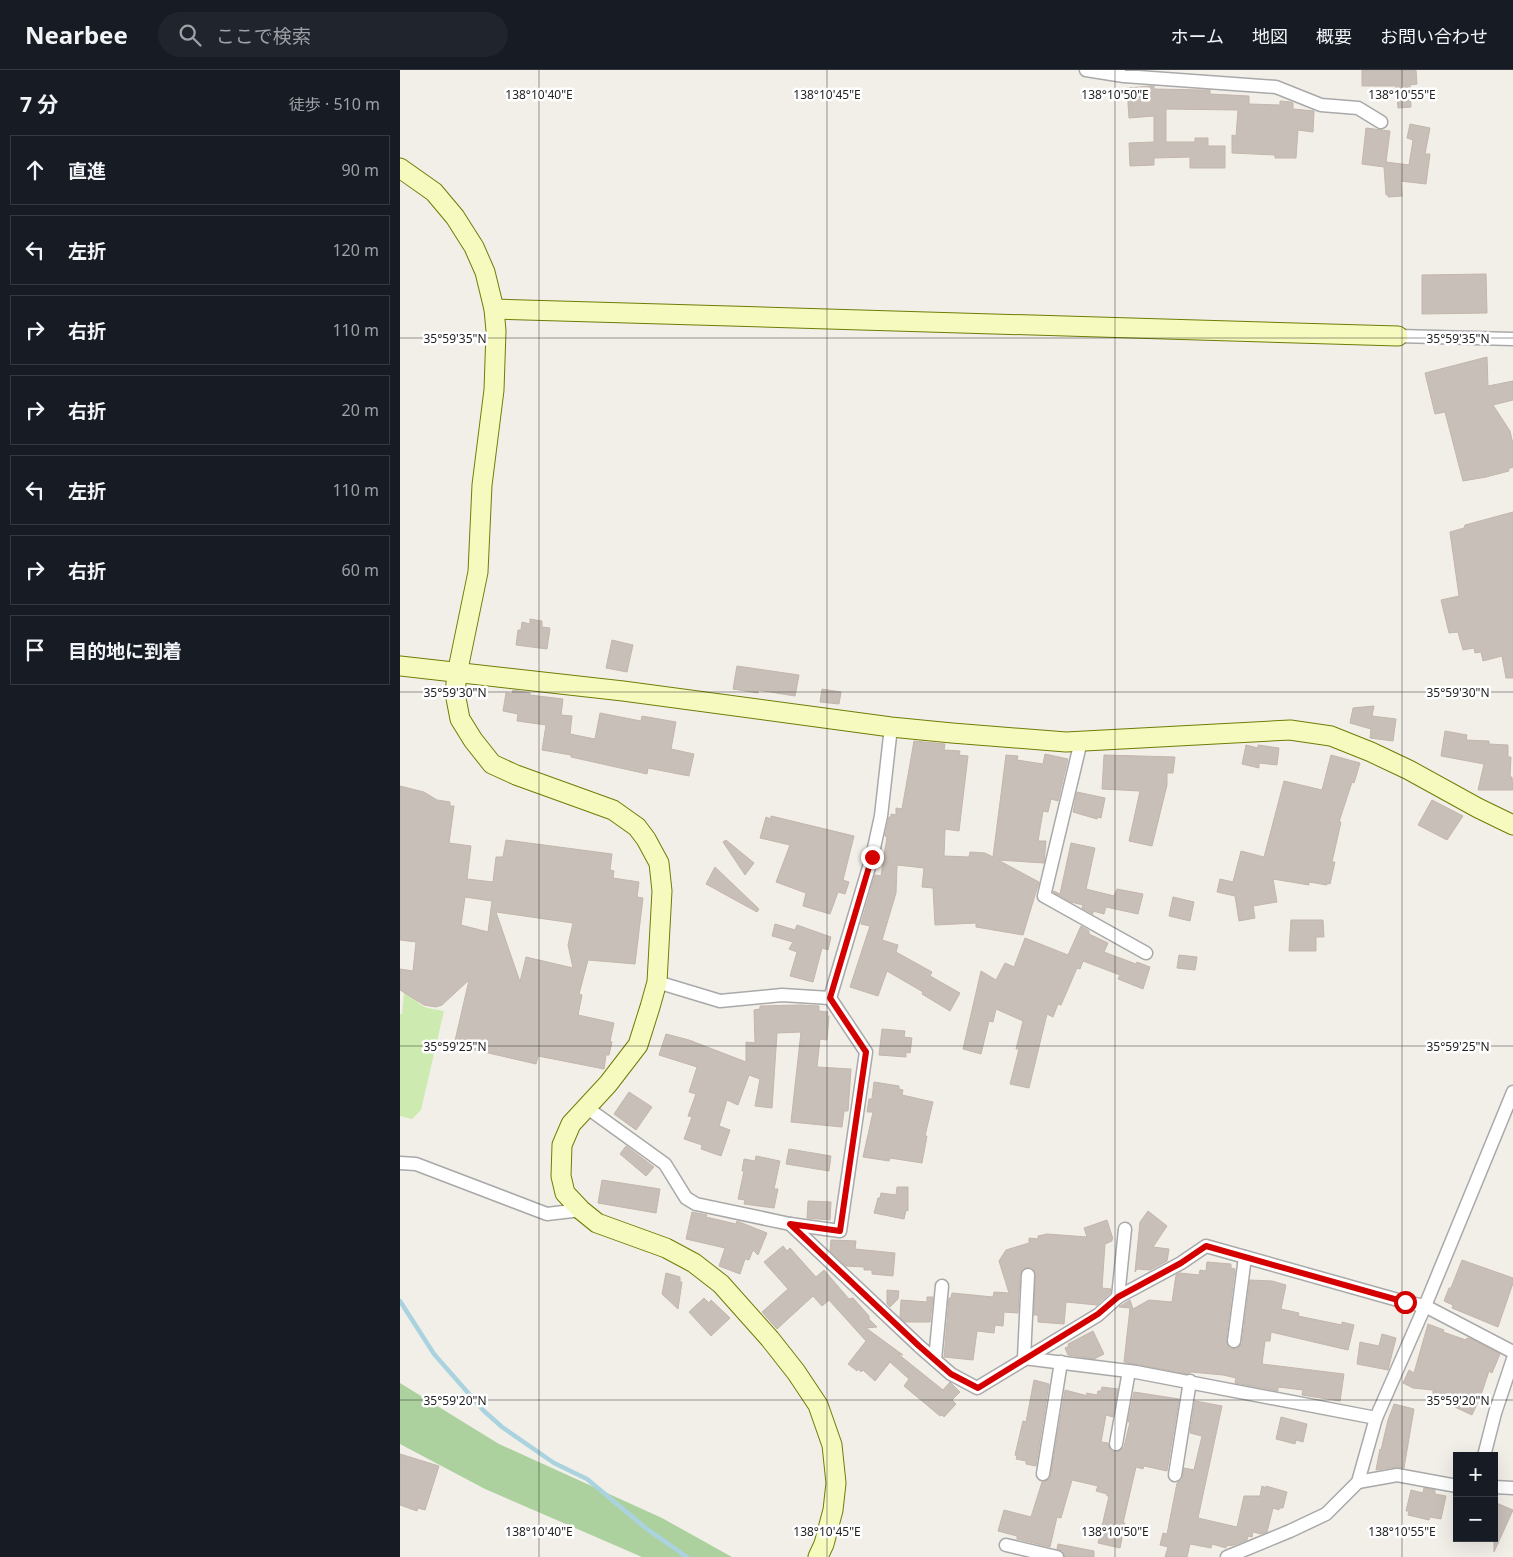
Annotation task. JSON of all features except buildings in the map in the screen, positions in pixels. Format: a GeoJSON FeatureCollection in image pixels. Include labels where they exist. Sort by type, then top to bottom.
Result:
{"type":"FeatureCollection","features":[{"type":"Feature","properties":{"kind":"street"},"geometry":{"type":"LineString","coordinates":[[1086,70],[1124,76],[1276,87],[1321,105],[1358,108],[1381,122]]}},
{"type":"Feature","properties":{"kind":"street"},"geometry":{"type":"LineString","coordinates":[[400,168],[434,192],[455,217],[474,247],[485,272],[494,308],[496,331],[494,390],[482,485],[478,572],[457,674],[456,693],[460,719],[473,740],[492,764],[516,775],[613,810],[637,828],[646,839],[659,863],[662,891],[657,982],[638,1045],[608,1084],[572,1124],[562,1145],[561,1176],[565,1193],[597,1223],[666,1248],[694,1263],[727,1290],[770,1338],[796,1372],[818,1405],[832,1445],[836,1483],[833,1510],[819,1555]]}},
{"type":"Feature","properties":{"kind":"street"},"geometry":{"type":"LineString","coordinates":[[494,308],[1513,339]]}},
{"type":"Feature","properties":{"kind":"street"},"geometry":{"type":"LineString","coordinates":[[400,666],[457,674],[623,691],[891,727],[1066,742],[1290,730],[1331,736],[1394,763],[1513,825]]}},
{"type":"Feature","properties":{"kind":"street"},"geometry":{"type":"LineString","coordinates":[[830,998],[872,857],[880,816],[891,727]]}},
{"type":"Feature","properties":{"kind":"street"},"geometry":{"type":"LineString","coordinates":[[1081,741],[1044,896],[1146,953]]}},
{"type":"Feature","properties":{"kind":"street"},"geometry":{"type":"LineString","coordinates":[[657,982],[720,1001],[782,995],[830,998]]}},
{"type":"Feature","properties":{"kind":"street"},"geometry":{"type":"LineString","coordinates":[[586,1107],[665,1164],[686,1198],[696,1204],[790,1224],[840,1231],[866,1052],[830,998]]}},
{"type":"Feature","properties":{"kind":"street"},"geometry":{"type":"LineString","coordinates":[[1227,1557],[1290,1532],[1326,1514],[1358,1482],[1376,1418],[1425,1306],[1513,1092]]}},
{"type":"Feature","properties":{"kind":"street"},"geometry":{"type":"LineString","coordinates":[[400,1163],[416,1164],[548,1214],[581,1210]]}},
{"type":"Feature","properties":{"kind":"street"},"geometry":{"type":"LineString","coordinates":[[790,1224],[951,1374],[978,1388],[1098,1314],[1118,1297],[1181,1263],[1206,1246],[1425,1306],[1513,1352]]}},
{"type":"Feature","properties":{"kind":"street"},"geometry":{"type":"LineString","coordinates":[[1118,1297],[1125,1229]]}},
{"type":"Feature","properties":{"kind":"street"},"geometry":{"type":"LineString","coordinates":[[1234,1341],[1245,1257]]}},
{"type":"Feature","properties":{"kind":"street"},"geometry":{"type":"LineString","coordinates":[[1024,1358],[1028,1275]]}},
{"type":"Feature","properties":{"kind":"street"},"geometry":{"type":"LineString","coordinates":[[935,1360],[942,1286]]}},
{"type":"Feature","properties":{"kind":"street"},"geometry":{"type":"LineString","coordinates":[[1024,1358],[1129,1371],[1190,1381],[1376,1418]]}},
{"type":"Feature","properties":{"kind":"street"},"geometry":{"type":"LineString","coordinates":[[1485,1452],[1495,1413],[1513,1359]]}},
{"type":"Feature","properties":{"kind":"street"},"geometry":{"type":"LineString","coordinates":[[1043,1474],[1060,1362]]}},
{"type":"Feature","properties":{"kind":"street"},"geometry":{"type":"LineString","coordinates":[[1116,1444],[1129,1371]]}},
{"type":"Feature","properties":{"kind":"street"},"geometry":{"type":"LineString","coordinates":[[1175,1475],[1190,1381]]}},
{"type":"Feature","properties":{"kind":"street"},"geometry":{"type":"LineString","coordinates":[[1358,1482],[1397,1475],[1453,1485]]}},
{"type":"Feature","properties":{"kind":"street"},"geometry":{"type":"LineString","coordinates":[[1498,1487],[1513,1488]]}},
{"type":"Feature","properties":{"kind":"street"},"geometry":{"type":"LineString","coordinates":[[1006,1545],[1057,1557]]}},
{"type":"Feature","properties":{"kind":"green space"},"geometry":{"type":"Polygon","coordinates":[[[404,992],[413,993],[418,1002],[425,1007],[444,1011],[421,1110],[412,1119],[400,1116],[400,1014],[402,1014],[404,992]]]}},
{"type":"Feature","properties":{"kind":"green space"},"geometry":{"type":"Polygon","coordinates":[[[400,1383],[499,1444],[662,1518],[732,1557],[642,1557],[485,1489],[400,1444],[400,1383]]]}},
{"type":"Feature","properties":{"kind":"waterway"},"geometry":{"type":"LineString","coordinates":[[400,1301],[434,1354],[484,1411],[502,1427],[554,1463],[587,1479],[647,1529],[687,1557]]}},
{"type":"Feature","properties":{"kind":"route"},"geometry":{"type":"LineString","coordinates":[[872,857],[830,998],[866,1052],[840,1231],[790,1224],[951,1374],[978,1388],[1098,1314],[1118,1297],[1181,1263],[1206,1246],[1405,1302]]}}]}
